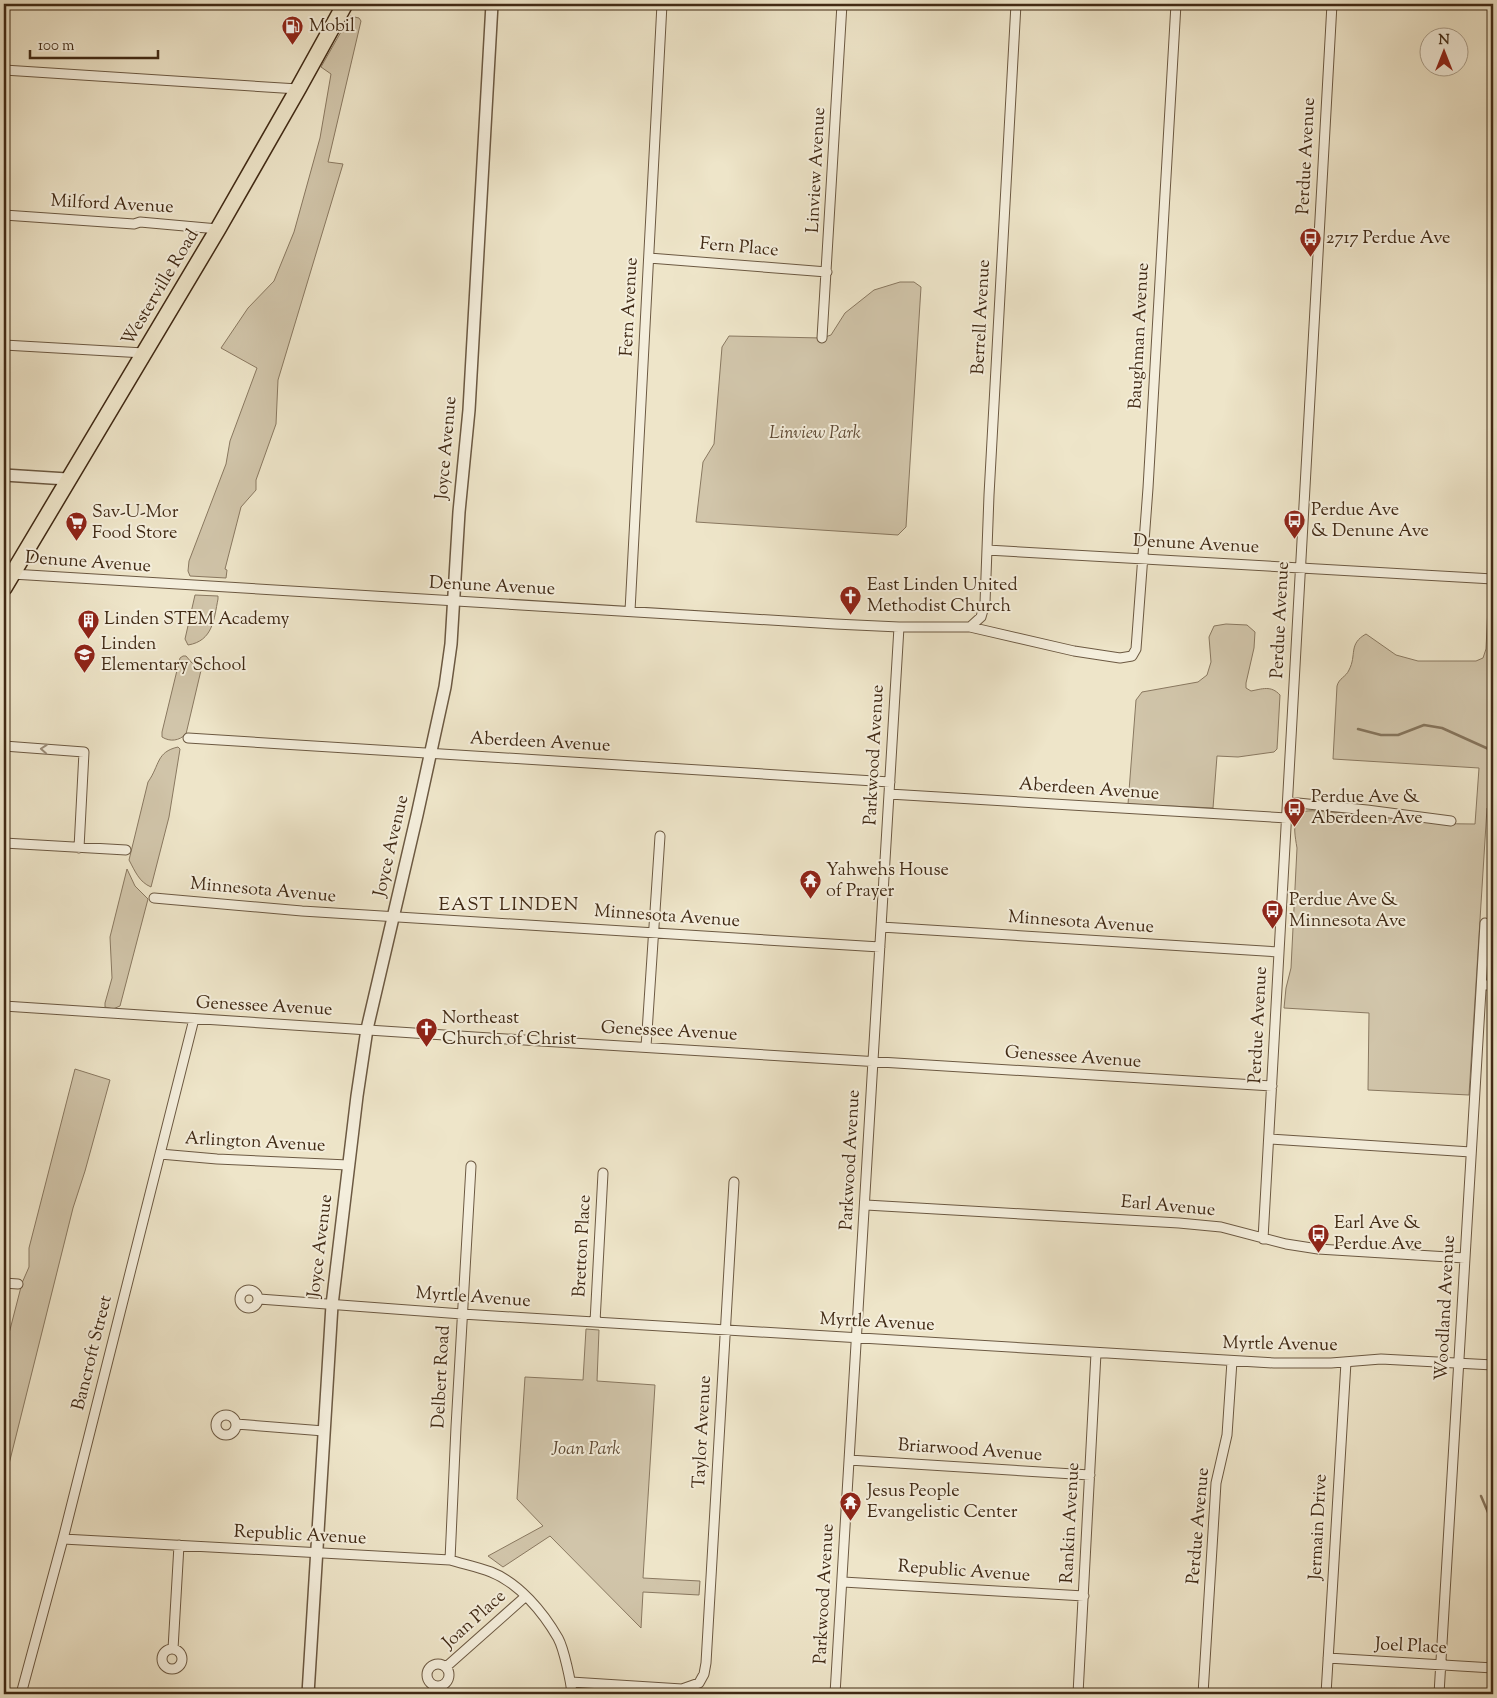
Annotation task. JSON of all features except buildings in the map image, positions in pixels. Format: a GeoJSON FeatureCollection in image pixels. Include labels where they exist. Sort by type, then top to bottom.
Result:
{"type":"FeatureCollection","features":[{"type":"Feature","properties":{"kind":"main road","name":"Westerville Road"},"geometry":{"type":"LineString","coordinates":[[4,588],[67,479],[218,229],[345,4]]}},
{"type":"Feature","properties":{"kind":"street","name":"Joyce Avenue"},"geometry":{"type":"LineString","coordinates":[[308,1694],[332,1305],[348,1165],[367,1029],[431,754],[445,687],[450,644],[459,512],[469,410],[492,4]]}},
{"type":"Feature","properties":{"kind":"street","name":"Fern Avenue"},"geometry":{"type":"LineString","coordinates":[[630,611],[662,4]]}},
{"type":"Feature","properties":{"kind":"street","name":"Linview Avenue"},"geometry":{"type":"LineString","coordinates":[[822,338],[842,4]]}},
{"type":"Feature","properties":{"kind":"street","name":"Berrell Avenue"},"geometry":{"type":"LineString","coordinates":[[970,627],[981,617],[985,603],[1016,4]]}},
{"type":"Feature","properties":{"kind":"street","name":"Baughman Avenue"},"geometry":{"type":"LineString","coordinates":[[1120,658],[1132,656],[1136,650],[1176,4]]}},
{"type":"Feature","properties":{"kind":"street","name":"Perdue Avenue"},"geometry":{"type":"LineString","coordinates":[[1263,1239],[1332,4]]}},
{"type":"Feature","properties":{"kind":"street"},"geometry":{"type":"LineString","coordinates":[[4,70],[298,89]]}},
{"type":"Feature","properties":{"kind":"street","name":"Milford Avenue"},"geometry":{"type":"LineString","coordinates":[[4,215],[134,224],[140,222],[218,229]]}},
{"type":"Feature","properties":{"kind":"street","name":"Fern Place"},"geometry":{"type":"LineString","coordinates":[[649,258],[827,272]]}},
{"type":"Feature","properties":{"kind":"street"},"geometry":{"type":"LineString","coordinates":[[4,345],[144,353]]}},
{"type":"Feature","properties":{"kind":"street"},"geometry":{"type":"LineString","coordinates":[[4,475],[67,479]]}},
{"type":"Feature","properties":{"kind":"street","name":"Denune Avenue"},"geometry":{"type":"LineString","coordinates":[[987,550],[1493,579]]}},
{"type":"Feature","properties":{"kind":"street","name":"Denune Avenue"},"geometry":{"type":"LineString","coordinates":[[12,574],[900,627],[970,627],[1074,652],[1120,658]]}},
{"type":"Feature","properties":{"kind":"street","name":"Parkwood Avenue"},"geometry":{"type":"LineString","coordinates":[[835,1694],[900,627]]}},
{"type":"Feature","properties":{"kind":"street","name":"Aberdeen Avenue"},"geometry":{"type":"LineString","coordinates":[[188,738],[890,782]]}},
{"type":"Feature","properties":{"kind":"street"},"geometry":{"type":"LineString","coordinates":[[4,746],[84,752],[79,848]]}},
{"type":"Feature","properties":{"kind":"street","name":"Aberdeen Avenue"},"geometry":{"type":"LineString","coordinates":[[889,794],[1286,818]]}},
{"type":"Feature","properties":{"kind":"street"},"geometry":{"type":"LineString","coordinates":[[1288,802],[1451,821]]}},
{"type":"Feature","properties":{"kind":"street"},"geometry":{"type":"LineString","coordinates":[[646,1047],[660,836]]}},
{"type":"Feature","properties":{"kind":"street"},"geometry":{"type":"LineString","coordinates":[[4,843],[126,850]]}},
{"type":"Feature","properties":{"kind":"street","name":"Minnesota Avenue"},"geometry":{"type":"LineString","coordinates":[[154,898],[302,911],[880,947]]}},
{"type":"Feature","properties":{"kind":"street","name":"Woodland Avenue"},"geometry":{"type":"LineString","coordinates":[[1439,1694],[1485,924]]}},
{"type":"Feature","properties":{"kind":"street","name":"Minnesota Avenue"},"geometry":{"type":"LineString","coordinates":[[882,927],[1279,952]]}},
{"type":"Feature","properties":{"kind":"street"},"geometry":{"type":"LineString","coordinates":[[1482,985],[1493,985]]}},
{"type":"Feature","properties":{"kind":"street","name":"Genessee Avenue"},"geometry":{"type":"LineString","coordinates":[[4,1006],[1272,1086]]}},
{"type":"Feature","properties":{"kind":"street","name":"Bancroft Street"},"geometry":{"type":"LineString","coordinates":[[21,1694],[63,1539],[194,1019]]}},
{"type":"Feature","properties":{"kind":"street"},"geometry":{"type":"LineString","coordinates":[[1269,1139],[1471,1152]]}},
{"type":"Feature","properties":{"kind":"street","name":"Arlington Avenue"},"geometry":{"type":"LineString","coordinates":[[160,1154],[217,1159],[348,1165]]}},
{"type":"Feature","properties":{"kind":"street","name":"Delbert Road"},"geometry":{"type":"LineString","coordinates":[[450,1560],[471,1166]]}},
{"type":"Feature","properties":{"kind":"street","name":"Bretton Place"},"geometry":{"type":"LineString","coordinates":[[594,1322],[603,1173]]}},
{"type":"Feature","properties":{"kind":"street","name":"Taylor Avenue"},"geometry":{"type":"LineString","coordinates":[[570,1682],[682,1689],[699,1684],[704,1674],[734,1182]]}},
{"type":"Feature","properties":{"kind":"street","name":"Earl Avenue"},"geometry":{"type":"LineString","coordinates":[[866,1205],[1179,1223],[1221,1227],[1263,1239],[1318,1249],[1465,1258]]}},
{"type":"Feature","properties":{"kind":"street"},"geometry":{"type":"LineString","coordinates":[[4,1283],[18,1284]]}},
{"type":"Feature","properties":{"kind":"street","name":"Myrtle Avenue"},"geometry":{"type":"LineString","coordinates":[[258,1299],[462,1314],[1232,1361],[1284,1363],[1346,1362],[1381,1359],[1493,1365]]}},
{"type":"Feature","properties":{"kind":"street","name":"Rankin Avenue"},"geometry":{"type":"LineString","coordinates":[[1078,1694],[1096,1353]]}},
{"type":"Feature","properties":{"kind":"street","name":"Perdue Avenue"},"geometry":{"type":"LineString","coordinates":[[1203,1694],[1216,1483],[1227,1434],[1232,1361]]}},
{"type":"Feature","properties":{"kind":"street","name":"Jermain Drive"},"geometry":{"type":"LineString","coordinates":[[1326,1694],[1346,1362]]}},
{"type":"Feature","properties":{"kind":"street"},"geometry":{"type":"LineString","coordinates":[[236,1424],[324,1431]]}},
{"type":"Feature","properties":{"kind":"street","name":"Briarwood Avenue"},"geometry":{"type":"LineString","coordinates":[[849,1460],[1090,1475]]}},
{"type":"Feature","properties":{"kind":"street","name":"Republic Avenue"},"geometry":{"type":"LineString","coordinates":[[63,1539],[450,1560],[492,1572],[526,1596]]}},
{"type":"Feature","properties":{"kind":"street"},"geometry":{"type":"LineString","coordinates":[[173,1649],[179,1545]]}},
{"type":"Feature","properties":{"kind":"street","name":"Republic Avenue"},"geometry":{"type":"LineString","coordinates":[[842,1582],[1084,1596]]}},
{"type":"Feature","properties":{"kind":"street"},"geometry":{"type":"LineString","coordinates":[[526,1596],[534,1603],[559,1640],[572,1694]]}},
{"type":"Feature","properties":{"kind":"street","name":"Joan Place"},"geometry":{"type":"LineString","coordinates":[[446,1667],[526,1596]]}},
{"type":"Feature","properties":{"kind":"street","name":"Joel Place"},"geometry":{"type":"LineString","coordinates":[[1328,1658],[1493,1668]]}},
{"type":"Feature","properties":{"kind":"green space"},"geometry":{"type":"Polygon","coordinates":[[[350,16],[359,18],[361,21],[328,162],[343,164],[278,380],[276,424],[256,480],[256,490],[241,507],[225,569],[227,570],[226,578],[190,576],[188,571],[189,561],[226,464],[230,441],[257,368],[221,348],[248,308],[274,281],[294,232],[320,138],[331,74],[321,67],[350,16]]]}},
{"type":"Feature","properties":{"kind":"green space","name":"Linview Park"},"geometry":{"type":"Polygon","coordinates":[[[900,282],[914,282],[921,287],[906,527],[898,535],[696,522],[703,462],[714,444],[722,347],[729,336],[822,338],[831,335],[845,313],[874,290],[900,282]]]}},
{"type":"Feature","properties":{"kind":"green space"},"geometry":{"type":"Polygon","coordinates":[[[1493,584],[1493,808],[1487,808],[1469,1095],[1368,1090],[1369,1013],[1284,1008],[1291,968],[1297,848],[1296,818],[1297,814],[1301,812],[1316,811],[1365,814],[1438,823],[1475,824],[1479,768],[1333,759],[1337,686],[1349,670],[1357,642],[1366,634],[1396,655],[1418,661],[1476,661],[1483,658],[1486,649],[1489,585],[1493,584]]]}},
{"type":"Feature","properties":{"kind":"green space"},"geometry":{"type":"Polygon","coordinates":[[[195,595],[218,596],[218,599],[211,628],[203,639],[188,645],[185,639],[195,595]]]}},
{"type":"Feature","properties":{"kind":"green space"},"geometry":{"type":"Polygon","coordinates":[[[1226,624],[1247,625],[1255,632],[1254,648],[1246,688],[1251,691],[1270,689],[1280,695],[1277,749],[1274,752],[1238,757],[1217,756],[1213,808],[1128,804],[1136,700],[1142,692],[1198,682],[1207,675],[1211,662],[1209,637],[1214,626],[1226,624]]]}},
{"type":"Feature","properties":{"kind":"green space"},"geometry":{"type":"Polygon","coordinates":[[[186,656],[192,663],[202,663],[202,666],[186,734],[174,740],[168,740],[162,737],[162,732],[180,658],[186,656]]]}},
{"type":"Feature","properties":{"kind":"green space"},"geometry":{"type":"Polygon","coordinates":[[[178,747],[180,749],[169,817],[151,887],[140,879],[129,860],[148,782],[162,756],[171,749],[178,747]]]}},
{"type":"Feature","properties":{"kind":"green space"},"geometry":{"type":"Polygon","coordinates":[[[127,869],[135,886],[148,899],[120,1006],[113,1009],[105,1007],[112,978],[110,937],[127,869]]]}},
{"type":"Feature","properties":{"kind":"green space"},"geometry":{"type":"Polygon","coordinates":[[[75,1069],[110,1080],[73,1208],[4,1484],[4,1353],[22,1283],[29,1267],[29,1248],[75,1069]]]}},
{"type":"Feature","properties":{"kind":"green space","name":"Joan Park"},"geometry":{"type":"Polygon","coordinates":[[[586,1329],[599,1330],[597,1381],[655,1385],[643,1578],[700,1581],[699,1595],[643,1592],[641,1628],[550,1536],[503,1567],[488,1556],[543,1526],[517,1499],[525,1377],[583,1380],[586,1329]]]}},
{"type":"Feature","properties":{"kind":"waterway"},"geometry":{"type":"LineString","coordinates":[[1358,729],[1381,735],[1398,735],[1424,725],[1442,728],[1493,751]]}},
{"type":"Feature","properties":{"kind":"waterway"},"geometry":{"type":"LineString","coordinates":[[1481,1496],[1493,1524]]}},
{"type":"Feature","properties":{"kind":"place","name":"Mobil"},"geometry":{"type":"Point","coordinates":[293,46]}},
{"type":"Feature","properties":{"kind":"place","name":"2717 Perdue Ave"},"geometry":{"type":"Point","coordinates":[1310,258]}},
{"type":"Feature","properties":{"kind":"place","name":"Perdue Ave & Denune Ave"},"geometry":{"type":"Point","coordinates":[1295,540]}},
{"type":"Feature","properties":{"kind":"place","name":"Sav-U-Mor Food Store"},"geometry":{"type":"Point","coordinates":[76,542]}},
{"type":"Feature","properties":{"kind":"place","name":"East Linden United Methodist Church"},"geometry":{"type":"Point","coordinates":[851,615]}},
{"type":"Feature","properties":{"kind":"place","name":"Linden STEM Academy"},"geometry":{"type":"Point","coordinates":[88,639]}},
{"type":"Feature","properties":{"kind":"place","name":"Linden Elementary School"},"geometry":{"type":"Point","coordinates":[85,674]}},
{"type":"Feature","properties":{"kind":"place","name":"Perdue Ave & Aberdeen Ave"},"geometry":{"type":"Point","coordinates":[1295,827]}},
{"type":"Feature","properties":{"kind":"place","name":"Yahwehs House of Prayer"},"geometry":{"type":"Point","coordinates":[810,900]}},
{"type":"Feature","properties":{"kind":"place","name":"Perdue Ave & Minnesota Ave"},"geometry":{"type":"Point","coordinates":[1273,930]}},
{"type":"Feature","properties":{"kind":"place","name":"Northeast Church of Christ"},"geometry":{"type":"Point","coordinates":[426,1048]}},
{"type":"Feature","properties":{"kind":"place","name":"Earl Ave & Perdue Ave"},"geometry":{"type":"Point","coordinates":[1318,1253]}},
{"type":"Feature","properties":{"kind":"place","name":"Jesus People Evangelistic Center"},"geometry":{"type":"Point","coordinates":[851,1521]}},
{"type":"Feature","properties":{"kind":"district","name":"EAST LINDEN"},"geometry":{"type":"Point","coordinates":[509,905]}}]}
